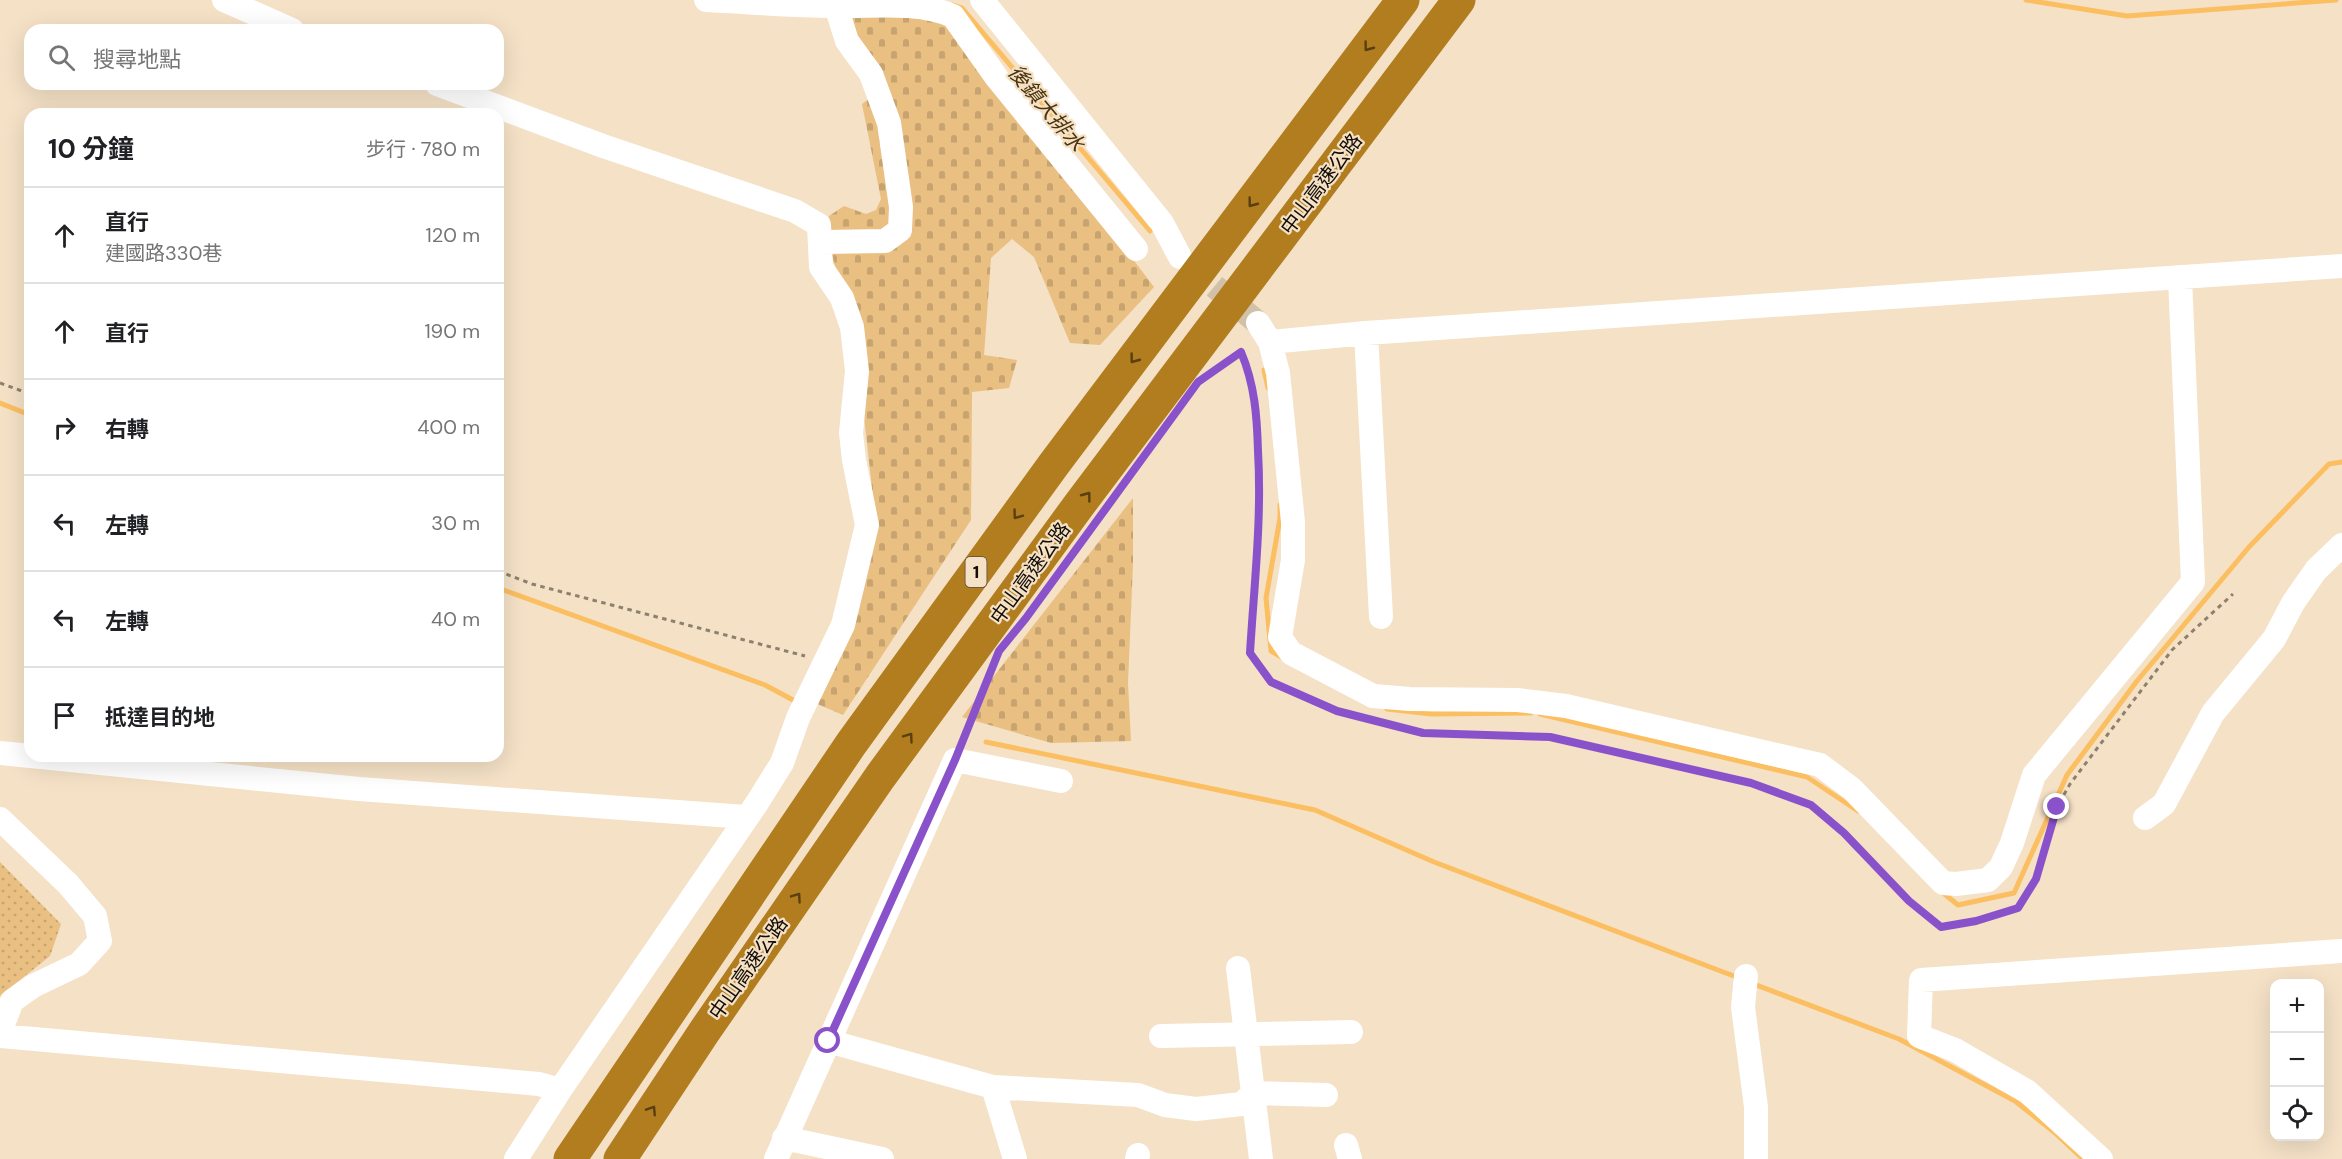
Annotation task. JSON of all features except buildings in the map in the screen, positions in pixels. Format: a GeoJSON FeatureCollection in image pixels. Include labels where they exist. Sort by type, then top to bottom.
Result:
{"type":"FeatureCollection","features":[{"type":"Feature","properties":{"kind":"highway","name":"中山高速公路"},"geometry":{"type":"LineString","coordinates":[[570,1159],[850,744],[1054,464],[1403,0]]}},
{"type":"Feature","properties":{"kind":"highway","name":"中山高速公路"},"geometry":{"type":"LineString","coordinates":[[620,1159],[704,1032],[880,777],[1079,505],[1459,0]]}},
{"type":"Feature","properties":{"kind":"lane"},"geometry":{"type":"LineString","coordinates":[[224,0],[278,24]]}},
{"type":"Feature","properties":{"kind":"lane"},"geometry":{"type":"LineString","coordinates":[[706,0],[890,4],[942,11],[953,16],[998,78],[1136,249]]}},
{"type":"Feature","properties":{"kind":"lane"},"geometry":{"type":"LineString","coordinates":[[982,0],[1162,223],[1180,257]]}},
{"type":"Feature","properties":{"kind":"lane"},"geometry":{"type":"LineString","coordinates":[[821,242],[885,241],[900,230],[902,207],[889,123],[871,74],[847,41],[836,3]]}},
{"type":"Feature","properties":{"kind":"lane"},"geometry":{"type":"LineString","coordinates":[[453,90],[501,108]]}},
{"type":"Feature","properties":{"kind":"lane"},"geometry":{"type":"LineString","coordinates":[[504,109],[603,146],[795,211],[819,225],[821,267],[842,298],[852,327],[856,371],[851,433],[867,525],[843,625],[798,718],[782,763],[560,1090],[516,1159]]}},
{"type":"Feature","properties":{"kind":"lane"},"geometry":{"type":"LineString","coordinates":[[2180,278],[2193,582],[2034,776],[2012,843],[2001,867],[1988,880],[1956,884],[1943,883],[1852,789],[1820,765],[1566,706],[1518,700],[1410,699],[1373,696],[1291,653],[1280,637],[1293,560],[1293,522],[1278,373],[1264,333],[1366,333],[2342,266]]}},
{"type":"Feature","properties":{"kind":"lane"},"geometry":{"type":"LineString","coordinates":[[1366,333],[1381,617]]}},
{"type":"Feature","properties":{"kind":"lane"},"geometry":{"type":"LineString","coordinates":[[2145,818],[2164,804],[2213,713],[2274,639],[2316,570],[2342,545]]}},
{"type":"Feature","properties":{"kind":"lane"},"geometry":{"type":"LineString","coordinates":[[0,753],[24,755]]}},
{"type":"Feature","properties":{"kind":"lane"},"geometry":{"type":"LineString","coordinates":[[882,1159],[780,1149],[955,760],[1061,781]]}},
{"type":"Feature","properties":{"kind":"lane"},"geometry":{"type":"LineString","coordinates":[[91,762],[359,789],[746,817]]}},
{"type":"Feature","properties":{"kind":"lane"},"geometry":{"type":"LineString","coordinates":[[0,819],[68,884],[95,916],[100,941],[79,964],[33,986],[12,1001],[0,1034],[538,1084],[560,1090]]}},
{"type":"Feature","properties":{"kind":"lane"},"geometry":{"type":"LineString","coordinates":[[2101,1159],[2028,1092],[1955,1050],[1919,1036],[1921,980],[2342,951]]}},
{"type":"Feature","properties":{"kind":"lane"},"geometry":{"type":"LineString","coordinates":[[1238,968],[1261,1159]]}},
{"type":"Feature","properties":{"kind":"lane"},"geometry":{"type":"LineString","coordinates":[[1745,982],[1743,1007],[1756,1107],[1756,1159]]}},
{"type":"Feature","properties":{"kind":"lane"},"geometry":{"type":"LineString","coordinates":[[1161,1036],[1351,1032]]}},
{"type":"Feature","properties":{"kind":"lane"},"geometry":{"type":"LineString","coordinates":[[828,1041],[993,1087],[1138,1095],[1165,1105],[1196,1109],[1242,1104],[1253,1093],[1326,1095]]}},
{"type":"Feature","properties":{"kind":"lane"},"geometry":{"type":"LineString","coordinates":[[993,1087],[1015,1159]]}},
{"type":"Feature","properties":{"kind":"path"},"geometry":{"type":"LineString","coordinates":[[1207,376],[1241,352],[1248,369],[1256,408],[1260,520],[1250,653],[1271,682],[1337,711],[1423,733],[1550,737],[1751,783],[1811,805],[1844,833],[1909,901],[1941,927],[1976,921],[2018,908],[2036,879],[2057,807],[2070,784],[2172,650],[2233,594]]}},
{"type":"Feature","properties":{"kind":"path"},"geometry":{"type":"LineString","coordinates":[[0,383],[24,392]]}},
{"type":"Feature","properties":{"kind":"path"},"geometry":{"type":"LineString","coordinates":[[504,573],[532,584],[827,662]]}},
{"type":"Feature","properties":{"kind":"path"},"geometry":{"type":"LineString","coordinates":[[955,760],[994,662]]}},
{"type":"Feature","properties":{"kind":"green space"},"geometry":{"type":"Polygon","coordinates":[[[844,14],[939,20],[960,32],[1154,287],[1100,345],[1070,343],[1034,257],[1012,239],[991,258],[984,355],[1017,360],[1009,388],[972,392],[971,520],[843,715],[815,703],[877,533],[864,417],[838,278],[826,232],[829,216],[844,206],[866,214],[876,210],[881,199],[862,104],[870,98],[844,14]]]}},
{"type":"Feature","properties":{"kind":"green space"},"geometry":{"type":"Polygon","coordinates":[[[1133,498],[1128,683],[1131,741],[1051,743],[962,717],[1133,498]]]}},
{"type":"Feature","properties":{"kind":"green space"},"geometry":{"type":"Polygon","coordinates":[[[0,862],[61,924],[50,956],[0,996],[0,862]]]}},
{"type":"Feature","properties":{"kind":"waterway"},"geometry":{"type":"LineString","coordinates":[[2026,0],[2127,16],[2336,0]]}},
{"type":"Feature","properties":{"kind":"waterway","name":"後鎮大排水"},"geometry":{"type":"LineString","coordinates":[[953,5],[962,8],[1150,231]]}},
{"type":"Feature","properties":{"kind":"waterway"},"geometry":{"type":"LineString","coordinates":[[1264,370],[1268,388]]}},
{"type":"Feature","properties":{"kind":"waterway"},"geometry":{"type":"LineString","coordinates":[[0,403],[24,413]]}},
{"type":"Feature","properties":{"kind":"waterway"},"geometry":{"type":"LineString","coordinates":[[1942,892],[1958,905],[2014,893],[2067,775],[2137,681],[2249,547],[2329,464],[2342,462]]}},
{"type":"Feature","properties":{"kind":"waterway"},"geometry":{"type":"LineString","coordinates":[[1280,505],[1280,518],[1266,598],[1271,651],[1283,658]]}},
{"type":"Feature","properties":{"kind":"waterway"},"geometry":{"type":"LineString","coordinates":[[504,590],[765,685],[793,700]]}},
{"type":"Feature","properties":{"kind":"waterway"},"geometry":{"type":"LineString","coordinates":[[1387,709],[1431,714],[1531,713]]}},
{"type":"Feature","properties":{"kind":"waterway"},"geometry":{"type":"LineString","coordinates":[[1540,714],[1807,777],[1858,811]]}},
{"type":"Feature","properties":{"kind":"waterway"},"geometry":{"type":"LineString","coordinates":[[986,742],[1315,810],[1434,862],[1739,978]]}},
{"type":"Feature","properties":{"kind":"waterway"},"geometry":{"type":"LineString","coordinates":[[1751,983],[1899,1039],[2015,1101],[2083,1159]]}},
{"type":"Feature","properties":{"kind":"tunnel"},"geometry":{"type":"LineString","coordinates":[[1187,263],[1258,323]]}},
{"type":"Feature","properties":{"kind":"route"},"geometry":{"type":"LineString","coordinates":[[828,1041],[955,760],[999,651],[1026,618],[1076,546],[1198,382],[1241,352],[1248,369],[1256,408],[1259,471],[1260,520],[1250,653],[1271,682],[1337,711],[1423,733],[1550,737],[1751,783],[1811,805],[1844,833],[1909,901],[1941,927],[1976,921],[2018,908],[2036,879],[2057,807]]}}]}
